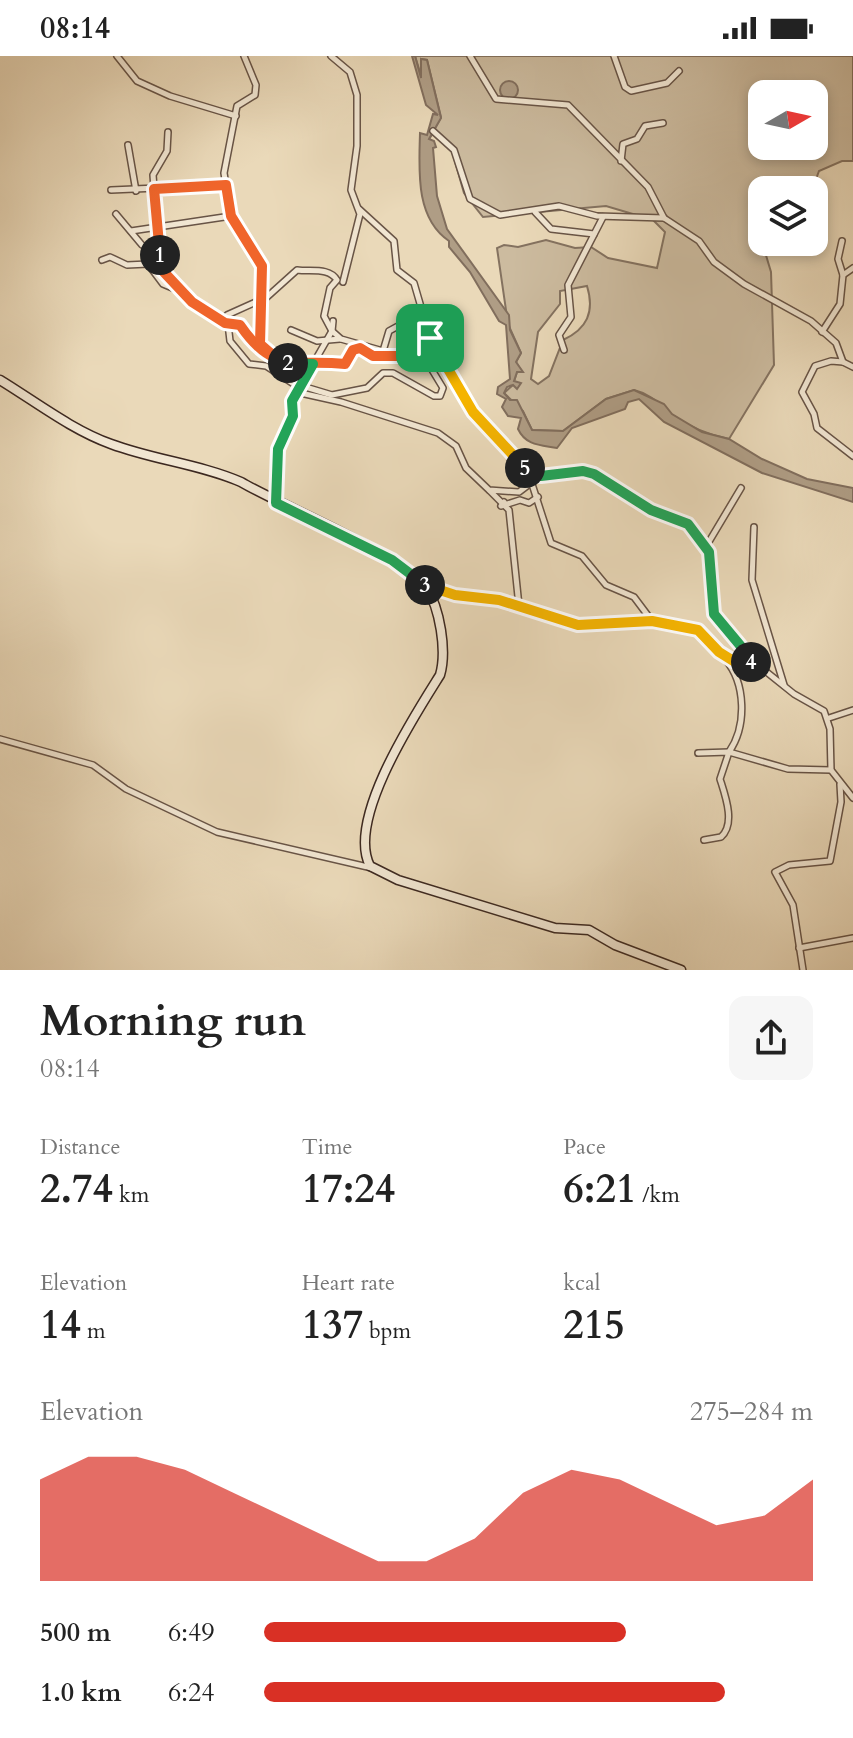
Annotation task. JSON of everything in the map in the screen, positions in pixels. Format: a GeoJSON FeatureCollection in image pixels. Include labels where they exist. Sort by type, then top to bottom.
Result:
{"type":"FeatureCollection","features":[{"type":"Feature","properties":{"kind":"main road"},"geometry":{"type":"LineString","coordinates":[[0,380],[103,441],[216,471],[392,560],[425,585],[443,639],[444,661],[440,675],[394,755],[369,815],[364,848],[373,868],[398,880],[555,928],[589,930],[615,945],[681,970]]}},
{"type":"Feature","properties":{"kind":"street"},"geometry":{"type":"LineString","coordinates":[[117,56],[137,81],[170,96],[236,116]]}},
{"type":"Feature","properties":{"kind":"street"},"geometry":{"type":"LineString","coordinates":[[244,56],[256,85],[255,95],[237,106],[224,159],[231,216],[262,266],[260,344]]}},
{"type":"Feature","properties":{"kind":"street"},"geometry":{"type":"LineString","coordinates":[[331,56],[350,72],[357,95],[357,146],[351,190],[359,209],[394,241],[397,270],[414,283],[430,338],[446,363],[456,387],[504,450],[520,466],[541,476]]}},
{"type":"Feature","properties":{"kind":"street"},"geometry":{"type":"LineString","coordinates":[[470,56],[496,99],[568,105],[648,187],[664,218],[699,241],[714,262],[744,284],[777,300],[836,343],[843,362]]}},
{"type":"Feature","properties":{"kind":"street"},"geometry":{"type":"LineString","coordinates":[[614,56],[625,87],[631,91],[667,83],[679,71]]}},
{"type":"Feature","properties":{"kind":"street"},"geometry":{"type":"LineString","coordinates":[[621,161],[623,144],[637,139],[645,126],[663,123]]}},
{"type":"Feature","properties":{"kind":"street"},"geometry":{"type":"LineString","coordinates":[[433,131],[452,147],[468,196],[483,208],[503,215],[559,206],[604,217],[664,218]]}},
{"type":"Feature","properties":{"kind":"street"},"geometry":{"type":"LineString","coordinates":[[168,132],[167,151],[153,175],[159,253],[161,269],[182,292],[225,323],[240,325],[282,363],[345,364],[353,350],[360,348],[373,356],[421,356],[446,363]]}},
{"type":"Feature","properties":{"kind":"street"},"geometry":{"type":"LineString","coordinates":[[128,145],[136,191]]}},
{"type":"Feature","properties":{"kind":"street"},"geometry":{"type":"LineString","coordinates":[[111,190],[226,185]]}},
{"type":"Feature","properties":{"kind":"street"},"geometry":{"type":"LineString","coordinates":[[653,219],[656,207]]}},
{"type":"Feature","properties":{"kind":"street"},"geometry":{"type":"LineString","coordinates":[[343,282],[359,209]]}},
{"type":"Feature","properties":{"kind":"street"},"geometry":{"type":"LineString","coordinates":[[535,212],[551,229],[594,234]]}},
{"type":"Feature","properties":{"kind":"street"},"geometry":{"type":"LineString","coordinates":[[116,214],[142,245],[159,253]]}},
{"type":"Feature","properties":{"kind":"street"},"geometry":{"type":"LineString","coordinates":[[131,231],[231,216]]}},
{"type":"Feature","properties":{"kind":"street"},"geometry":{"type":"LineString","coordinates":[[564,350],[559,335],[571,317],[568,285],[583,253],[591,247],[594,234],[604,217]]}},
{"type":"Feature","properties":{"kind":"street"},"geometry":{"type":"LineString","coordinates":[[822,332],[840,304],[843,275],[838,259],[842,241]]}},
{"type":"Feature","properties":{"kind":"street"},"geometry":{"type":"LineString","coordinates":[[102,260],[110,257],[127,265],[148,264],[163,284],[182,292]]}},
{"type":"Feature","properties":{"kind":"street"},"geometry":{"type":"LineString","coordinates":[[843,275],[853,268]]}},
{"type":"Feature","properties":{"kind":"street"},"geometry":{"type":"LineString","coordinates":[[291,330],[325,341],[341,339],[383,351],[389,331],[411,319],[417,345],[443,388],[440,396],[434,396],[393,373],[383,373],[367,388],[332,395],[316,392],[266,366],[249,364],[230,341],[227,315],[267,297],[297,270],[324,270],[337,280],[330,288],[324,316],[332,331],[341,339]]}},
{"type":"Feature","properties":{"kind":"street"},"geometry":{"type":"LineString","coordinates":[[276,503],[279,481],[276,460],[293,416],[292,401],[332,331],[333,321]]}},
{"type":"Feature","properties":{"kind":"street"},"geometry":{"type":"LineString","coordinates":[[421,356],[430,338]]}},
{"type":"Feature","properties":{"kind":"street"},"geometry":{"type":"LineString","coordinates":[[853,367],[831,361],[815,366],[802,392],[814,414],[817,428],[853,456]]}},
{"type":"Feature","properties":{"kind":"street"},"geometry":{"type":"LineString","coordinates":[[296,392],[341,402],[438,433],[456,446],[466,468],[509,510],[519,606]]}},
{"type":"Feature","properties":{"kind":"street"},"geometry":{"type":"LineString","coordinates":[[489,490],[511,494],[541,476],[583,471],[594,474],[651,510],[688,524],[707,545],[714,614],[754,662],[822,708],[829,718],[831,770],[853,798]]}},
{"type":"Feature","properties":{"kind":"street"},"geometry":{"type":"LineString","coordinates":[[531,481],[539,497],[551,543],[582,556],[606,585],[634,597],[652,621]]}},
{"type":"Feature","properties":{"kind":"street"},"geometry":{"type":"LineString","coordinates":[[707,545],[741,488]]}},
{"type":"Feature","properties":{"kind":"street"},"geometry":{"type":"LineString","coordinates":[[504,502],[501,506],[520,500],[529,503],[539,497]]}},
{"type":"Feature","properties":{"kind":"street"},"geometry":{"type":"LineString","coordinates":[[754,527],[752,580],[784,685]]}},
{"type":"Feature","properties":{"kind":"street"},"geometry":{"type":"LineString","coordinates":[[425,585],[455,595],[519,606],[578,625],[652,621],[698,630],[734,670],[740,701],[739,733],[720,779],[727,795],[728,828],[721,837],[704,840]]}},
{"type":"Feature","properties":{"kind":"street"},"geometry":{"type":"LineString","coordinates":[[719,652],[735,662],[754,662]]}},
{"type":"Feature","properties":{"kind":"street"},"geometry":{"type":"LineString","coordinates":[[829,718],[853,710]]}},
{"type":"Feature","properties":{"kind":"street"},"geometry":{"type":"LineString","coordinates":[[0,739],[93,765],[126,789],[217,832],[363,869],[373,868]]}},
{"type":"Feature","properties":{"kind":"street"},"geometry":{"type":"LineString","coordinates":[[698,753],[729,752],[788,769],[831,770]]}},
{"type":"Feature","properties":{"kind":"street"},"geometry":{"type":"LineString","coordinates":[[803,970],[793,905],[775,872],[789,865],[829,863],[841,802],[840,784]]}},
{"type":"Feature","properties":{"kind":"street"},"geometry":{"type":"LineString","coordinates":[[799,948],[853,938]]}},
{"type":"Feature","properties":{"kind":"shaded area"},"geometry":{"type":"Polygon","coordinates":[[[412,56],[415,56],[421,78],[421,59],[427,60],[441,118],[429,139],[434,141],[436,147],[433,148],[437,196],[447,229],[509,315],[510,330],[521,353],[516,362],[523,372],[517,372],[514,381],[521,383],[517,389],[513,385],[507,387],[504,393],[510,400],[517,400],[532,430],[563,431],[606,399],[634,390],[664,404],[672,414],[702,432],[729,439],[762,459],[807,479],[853,488],[853,502],[762,473],[664,422],[639,399],[628,402],[625,409],[572,428],[557,448],[534,444],[521,435],[518,429],[521,418],[508,416],[502,407],[506,399],[497,394],[498,387],[510,379],[506,325],[499,321],[470,272],[449,247],[449,241],[430,220],[425,206],[421,192],[420,133],[427,135],[433,114],[438,115],[426,105],[412,56]]]}},
{"type":"Feature","properties":{"kind":"shaded area"},"geometry":{"type":"Polygon","coordinates":[[[415,56],[853,56],[853,161],[842,161],[819,171],[817,176],[748,176],[748,256],[766,256],[771,272],[774,365],[729,439],[692,426],[650,397],[634,390],[606,399],[563,431],[532,430],[523,411],[504,393],[513,385],[517,372],[522,372],[516,362],[521,353],[508,324],[497,248],[546,240],[575,248],[591,247],[608,258],[657,268],[665,232],[653,220],[606,206],[483,217],[464,193],[452,151],[434,132],[429,139],[441,117],[427,60],[421,59],[422,79],[415,56]],[[587,286],[560,291],[560,304],[538,332],[531,379],[538,384],[549,376],[563,340],[578,331],[587,319],[587,286]]]}},
{"type":"Feature","properties":{"kind":"shaded area"},"geometry":{"type":"Polygon","coordinates":[[[505,81],[513,81],[518,90],[516,97],[505,99],[500,94],[500,86],[505,81]]]}},
{"type":"Feature","properties":{"kind":"route"},"geometry":{"type":"LineString","coordinates":[[430,338],[421,356],[373,356],[360,348],[353,350],[345,364],[282,363],[262,349],[240,325],[225,323],[192,302],[161,269],[154,189],[226,185],[231,216],[262,266],[259,288],[263,316],[259,339],[262,349],[272,356],[282,363],[313,364],[305,372],[292,401],[293,416],[278,449],[276,503],[392,560],[408,570],[420,583],[437,590],[499,600],[578,625],[652,621],[698,630],[719,652],[735,662],[754,662],[714,614],[709,552],[695,529],[668,514],[651,510],[594,474],[583,471],[545,473],[541,476],[520,466],[473,412],[430,338]]}}]}
